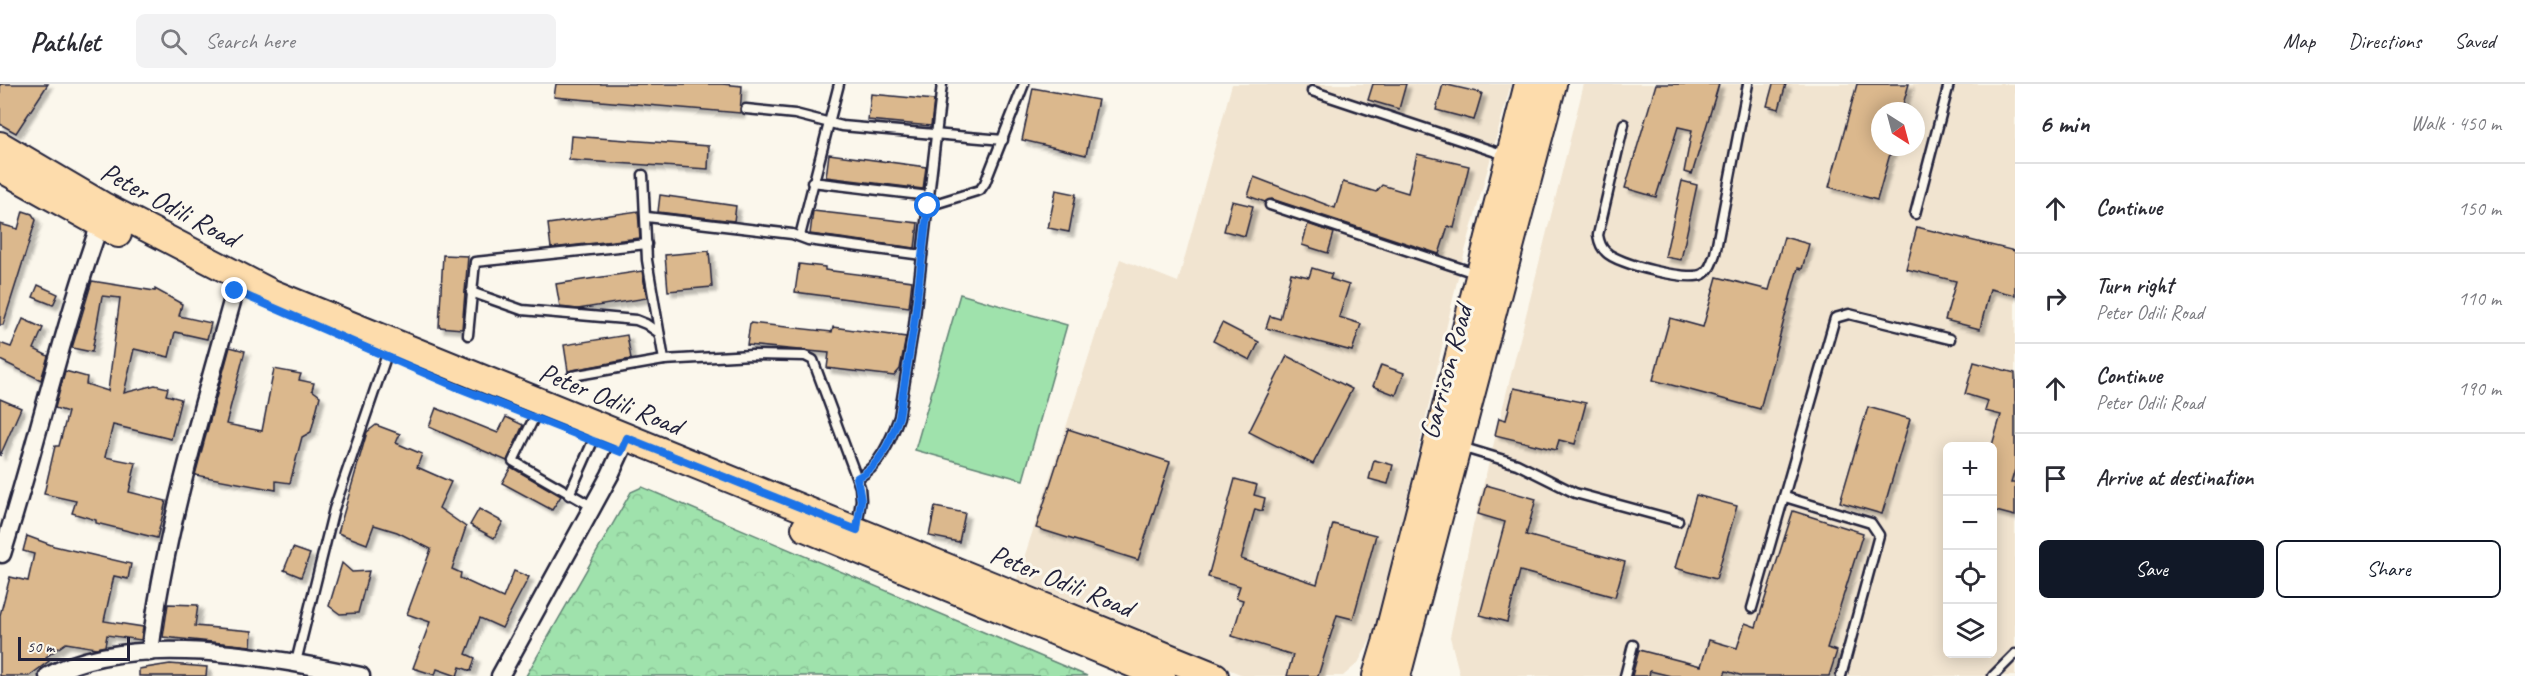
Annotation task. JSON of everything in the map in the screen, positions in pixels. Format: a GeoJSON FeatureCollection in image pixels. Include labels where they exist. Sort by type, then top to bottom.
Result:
{"type":"FeatureCollection","features":[{"type":"Feature","properties":{"kind":"main road","name":"Garrison Road"},"geometry":{"type":"LineString","coordinates":[[1397,676],[1397,638],[1479,274],[1528,84]]}},
{"type":"Feature","properties":{"kind":"main road","name":"Garrison Road"},"geometry":{"type":"LineString","coordinates":[[1376,676],[1397,638],[1459,446],[1553,84]]}},
{"type":"Feature","properties":{"kind":"main road","name":"Peter Odili Road"},"geometry":{"type":"LineString","coordinates":[[0,145],[112,210],[272,293],[1162,676]]}},
{"type":"Feature","properties":{"kind":"main road","name":"Peter Odili Road"},"geometry":{"type":"LineString","coordinates":[[0,168],[100,224],[235,291],[386,357],[593,441],[624,445],[857,530],[1215,676]]}},
{"type":"Feature","properties":{"kind":"main road"},"geometry":{"type":"LineString","coordinates":[[1357,676],[1397,638],[1415,676]]}},
{"type":"Feature","properties":{"kind":"street"},"geometry":{"type":"LineString","coordinates":[[2,554],[26,479],[79,283],[100,224]]}},
{"type":"Feature","properties":{"kind":"street"},"geometry":{"type":"LineString","coordinates":[[150,652],[158,592],[187,466],[235,291]]}},
{"type":"Feature","properties":{"kind":"street"},"geometry":{"type":"LineString","coordinates":[[500,676],[593,507],[624,445]]}},
{"type":"Feature","properties":{"kind":"street"},"geometry":{"type":"LineString","coordinates":[[48,676],[80,661],[150,652],[182,651],[296,662],[361,676]]}},
{"type":"Feature","properties":{"kind":"lane"},"geometry":{"type":"LineString","coordinates":[[800,237],[812,182],[839,84]]}},
{"type":"Feature","properties":{"kind":"lane"},"geometry":{"type":"LineString","coordinates":[[857,478],[873,468],[894,431],[899,417],[922,255],[942,84]]}},
{"type":"Feature","properties":{"kind":"lane"},"geometry":{"type":"LineString","coordinates":[[812,182],[928,201],[980,190],[1003,140],[1024,84]]}},
{"type":"Feature","properties":{"kind":"lane"},"geometry":{"type":"LineString","coordinates":[[1624,124],[1598,235],[1600,243],[1606,253],[1618,260],[1692,278],[1701,275],[1711,266],[1715,254],[1748,84]]}},
{"type":"Feature","properties":{"kind":"lane"},"geometry":{"type":"LineString","coordinates":[[1915,214],[1949,84]]}},
{"type":"Feature","properties":{"kind":"lane"},"geometry":{"type":"LineString","coordinates":[[1312,91],[1508,156]]}},
{"type":"Feature","properties":{"kind":"lane"},"geometry":{"type":"LineString","coordinates":[[746,110],[795,114],[830,123],[1003,140]]}},
{"type":"Feature","properties":{"kind":"lane"},"geometry":{"type":"LineString","coordinates":[[643,175],[647,244],[664,360]]}},
{"type":"Feature","properties":{"kind":"lane"},"geometry":{"type":"LineString","coordinates":[[1270,205],[1479,274]]}},
{"type":"Feature","properties":{"kind":"lane"},"geometry":{"type":"LineString","coordinates":[[647,217],[922,255]]}},
{"type":"Feature","properties":{"kind":"lane"},"geometry":{"type":"LineString","coordinates":[[468,334],[475,262],[551,256],[647,244]]}},
{"type":"Feature","properties":{"kind":"lane"},"geometry":{"type":"LineString","coordinates":[[471,292],[522,310],[636,320],[659,333]]}},
{"type":"Feature","properties":{"kind":"lane"},"geometry":{"type":"LineString","coordinates":[[1752,608],[1835,318],[1849,314],[1950,339]]}},
{"type":"Feature","properties":{"kind":"lane"},"geometry":{"type":"LineString","coordinates":[[572,376],[664,360],[751,355],[805,356],[813,360],[857,478],[861,500],[857,530]]}},
{"type":"Feature","properties":{"kind":"lane"},"geometry":{"type":"LineString","coordinates":[[296,662],[334,509],[386,357]]}},
{"type":"Feature","properties":{"kind":"lane"},"geometry":{"type":"LineString","coordinates":[[534,418],[513,461],[593,507]]}},
{"type":"Feature","properties":{"kind":"lane"},"geometry":{"type":"LineString","coordinates":[[569,495],[593,441]]}},
{"type":"Feature","properties":{"kind":"lane"},"geometry":{"type":"LineString","coordinates":[[1459,446],[1517,464],[1575,493],[1678,521]]}},
{"type":"Feature","properties":{"kind":"lane"},"geometry":{"type":"LineString","coordinates":[[1785,497],[1871,523],[1879,535],[1841,676]]}},
{"type":"Feature","properties":{"kind":"lane"},"geometry":{"type":"LineString","coordinates":[[1625,676],[1633,645]]}},
{"type":"Feature","properties":{"kind":"lane"},"geometry":{"type":"LineString","coordinates":[[1993,676],[2015,654]]}},
{"type":"Feature","properties":{"kind":"shaded area"},"geometry":{"type":"Polygon","coordinates":[[[1232,84],[1511,84],[1458,277],[1378,626],[1358,663],[1343,676],[1245,676],[1016,583],[1120,259],[1178,282],[1232,84]]]}},
{"type":"Feature","properties":{"kind":"shaded area"},"geometry":{"type":"Polygon","coordinates":[[[1584,84],[2015,84],[2015,676],[1460,676],[1450,637],[1473,526],[1584,84]]]}},
{"type":"Feature","properties":{"kind":"green space"},"geometry":{"type":"Polygon","coordinates":[[[960,294],[1067,325],[1023,480],[915,450],[960,294]]]}},
{"type":"Feature","properties":{"kind":"green space"},"geometry":{"type":"Polygon","coordinates":[[[642,487],[1087,676],[526,676],[631,492],[642,487]]]}},
{"type":"Feature","properties":{"kind":"building"},"geometry":{"type":"Polygon","coordinates":[[[0,84],[48,84],[16,133],[0,124],[0,84]]]}},
{"type":"Feature","properties":{"kind":"building"},"geometry":{"type":"Polygon","coordinates":[[[556,84],[742,86],[740,113],[554,97],[556,84]]]}},
{"type":"Feature","properties":{"kind":"building"},"geometry":{"type":"Polygon","coordinates":[[[1373,84],[1406,84],[1399,109],[1368,100],[1373,84]]]}},
{"type":"Feature","properties":{"kind":"building"},"geometry":{"type":"Polygon","coordinates":[[[1443,84],[1482,93],[1474,120],[1436,110],[1443,84]]]}},
{"type":"Feature","properties":{"kind":"building"},"geometry":{"type":"Polygon","coordinates":[[[1656,84],[1719,84],[1692,174],[1684,172],[1692,130],[1678,127],[1656,197],[1625,188],[1656,84]]]}},
{"type":"Feature","properties":{"kind":"building"},"geometry":{"type":"Polygon","coordinates":[[[1773,84],[1786,84],[1779,109],[1767,106],[1773,84]]]}},
{"type":"Feature","properties":{"kind":"building"},"geometry":{"type":"Polygon","coordinates":[[[1857,84],[1909,84],[1904,102],[1871,102],[1871,156],[1889,156],[1877,200],[1829,187],[1857,84]]]}},
{"type":"Feature","properties":{"kind":"building"},"geometry":{"type":"Polygon","coordinates":[[[1033,88],[1098,100],[1086,155],[1022,140],[1033,88]]]}},
{"type":"Feature","properties":{"kind":"building"},"geometry":{"type":"Polygon","coordinates":[[[871,94],[934,100],[931,126],[868,120],[871,94]]]}},
{"type":"Feature","properties":{"kind":"building"},"geometry":{"type":"Polygon","coordinates":[[[571,136],[709,146],[708,169],[569,160],[571,136]]]}},
{"type":"Feature","properties":{"kind":"building"},"geometry":{"type":"Polygon","coordinates":[[[829,154],[926,167],[923,189],[826,177],[829,154]]]}},
{"type":"Feature","properties":{"kind":"building"},"geometry":{"type":"Polygon","coordinates":[[[1417,154],[1469,166],[1454,228],[1448,226],[1439,254],[1272,199],[1265,202],[1248,196],[1254,177],[1335,208],[1343,182],[1376,192],[1382,185],[1408,193],[1417,154]]]}},
{"type":"Feature","properties":{"kind":"building"},"geometry":{"type":"Polygon","coordinates":[[[1682,181],[1697,185],[1681,260],[1665,257],[1682,181]]]}},
{"type":"Feature","properties":{"kind":"building"},"geometry":{"type":"Polygon","coordinates":[[[1056,190],[1076,194],[1069,232],[1048,228],[1056,190]]]}},
{"type":"Feature","properties":{"kind":"building"},"geometry":{"type":"Polygon","coordinates":[[[660,195],[736,206],[734,221],[658,212],[660,195]]]}},
{"type":"Feature","properties":{"kind":"building"},"geometry":{"type":"Polygon","coordinates":[[[1232,201],[1253,206],[1245,236],[1224,231],[1232,201]]]}},
{"type":"Feature","properties":{"kind":"building"},"geometry":{"type":"Polygon","coordinates":[[[23,211],[32,214],[36,220],[3,325],[0,325],[0,224],[18,229],[23,211]]]}},
{"type":"Feature","properties":{"kind":"building"},"geometry":{"type":"Polygon","coordinates":[[[638,211],[640,238],[551,248],[548,224],[638,211]]]}},
{"type":"Feature","properties":{"kind":"building"},"geometry":{"type":"Polygon","coordinates":[[[813,211],[918,223],[915,248],[810,234],[813,211]]]}},
{"type":"Feature","properties":{"kind":"building"},"geometry":{"type":"Polygon","coordinates":[[[1308,224],[1334,233],[1328,253],[1302,245],[1308,224]]]}},
{"type":"Feature","properties":{"kind":"building"},"geometry":{"type":"Polygon","coordinates":[[[1917,227],[2015,251],[2015,295],[1990,289],[1980,329],[1945,320],[1956,281],[1906,269],[1917,227]]]}},
{"type":"Feature","properties":{"kind":"building"},"geometry":{"type":"Polygon","coordinates":[[[1784,237],[1809,244],[1802,269],[1798,268],[1760,409],[1653,380],[1670,318],[1703,327],[1717,277],[1769,290],[1784,237]]]}},
{"type":"Feature","properties":{"kind":"building"},"geometry":{"type":"Polygon","coordinates":[[[709,251],[712,287],[668,291],[665,255],[709,251]]]}},
{"type":"Feature","properties":{"kind":"building"},"geometry":{"type":"Polygon","coordinates":[[[443,255],[468,256],[462,329],[439,327],[443,255]]]}},
{"type":"Feature","properties":{"kind":"building"},"geometry":{"type":"Polygon","coordinates":[[[799,264],[825,267],[825,270],[912,281],[909,307],[795,292],[799,264]]]}},
{"type":"Feature","properties":{"kind":"building"},"geometry":{"type":"Polygon","coordinates":[[[1312,268],[1332,274],[1330,279],[1349,285],[1339,317],[1361,324],[1352,351],[1266,328],[1270,316],[1280,319],[1291,273],[1309,277],[1312,268]]]}},
{"type":"Feature","properties":{"kind":"building"},"geometry":{"type":"Polygon","coordinates":[[[642,271],[647,298],[578,309],[560,307],[556,284],[642,271]]]}},
{"type":"Feature","properties":{"kind":"building"},"geometry":{"type":"Polygon","coordinates":[[[92,281],[155,291],[155,289],[182,304],[179,316],[211,323],[207,339],[175,332],[169,357],[134,349],[124,393],[155,385],[168,388],[166,395],[181,399],[171,439],[113,425],[105,457],[136,463],[129,492],[166,501],[157,538],[96,523],[96,520],[72,513],[76,501],[44,494],[55,446],[59,446],[68,412],[55,408],[65,371],[87,377],[86,384],[108,391],[120,298],[102,296],[92,352],[72,348],[92,281]]]}},
{"type":"Feature","properties":{"kind":"building"},"geometry":{"type":"Polygon","coordinates":[[[38,285],[58,294],[53,305],[33,297],[38,285]]]}},
{"type":"Feature","properties":{"kind":"building"},"geometry":{"type":"Polygon","coordinates":[[[23,319],[43,328],[34,349],[48,356],[41,380],[0,360],[0,343],[11,347],[23,319]]]}},
{"type":"Feature","properties":{"kind":"building"},"geometry":{"type":"Polygon","coordinates":[[[750,323],[832,332],[833,327],[906,337],[900,369],[894,376],[827,368],[829,353],[747,345],[750,323]]]}},
{"type":"Feature","properties":{"kind":"building"},"geometry":{"type":"Polygon","coordinates":[[[1222,323],[1259,342],[1250,360],[1213,341],[1222,323]]]}},
{"type":"Feature","properties":{"kind":"building"},"geometry":{"type":"Polygon","coordinates":[[[627,335],[631,359],[568,371],[564,345],[627,335]]]}},
{"type":"Feature","properties":{"kind":"building"},"geometry":{"type":"Polygon","coordinates":[[[230,347],[245,351],[226,424],[262,431],[274,369],[301,374],[299,380],[314,383],[312,390],[320,396],[311,432],[302,437],[290,483],[276,481],[276,490],[195,475],[230,347]]]}},
{"type":"Feature","properties":{"kind":"building"},"geometry":{"type":"Polygon","coordinates":[[[1287,356],[1352,389],[1313,464],[1249,432],[1287,356]]]}},
{"type":"Feature","properties":{"kind":"building"},"geometry":{"type":"Polygon","coordinates":[[[1974,362],[2015,373],[2015,469],[2011,483],[2015,483],[2015,516],[1997,511],[1997,442],[1993,442],[2001,415],[1985,411],[1988,401],[1965,394],[1974,362]]]}},
{"type":"Feature","properties":{"kind":"building"},"geometry":{"type":"Polygon","coordinates":[[[1381,365],[1404,373],[1396,395],[1373,386],[1381,365]]]}},
{"type":"Feature","properties":{"kind":"building"},"geometry":{"type":"Polygon","coordinates":[[[1514,388],[1586,403],[1575,444],[1559,440],[1556,450],[1495,435],[1499,418],[1506,420],[1514,388]]]}},
{"type":"Feature","properties":{"kind":"building"},"geometry":{"type":"Polygon","coordinates":[[[0,399],[21,408],[0,456],[0,399]]]}},
{"type":"Feature","properties":{"kind":"building"},"geometry":{"type":"Polygon","coordinates":[[[1868,407],[1910,419],[1882,514],[1840,502],[1868,407]]]}},
{"type":"Feature","properties":{"kind":"building"},"geometry":{"type":"Polygon","coordinates":[[[436,408],[498,433],[506,417],[523,425],[507,461],[429,427],[436,408]]]}},
{"type":"Feature","properties":{"kind":"building"},"geometry":{"type":"Polygon","coordinates":[[[376,425],[400,434],[396,443],[422,454],[417,467],[451,482],[439,508],[466,527],[452,569],[461,573],[460,578],[503,598],[514,571],[529,577],[502,628],[480,618],[466,654],[475,658],[471,671],[460,667],[457,676],[437,669],[435,675],[413,668],[430,622],[407,614],[431,549],[397,532],[374,525],[367,544],[338,533],[367,432],[376,425]]]}},
{"type":"Feature","properties":{"kind":"building"},"geometry":{"type":"Polygon","coordinates":[[[1068,429],[1170,462],[1138,560],[1036,528],[1068,429]]]}},
{"type":"Feature","properties":{"kind":"building"},"geometry":{"type":"Polygon","coordinates":[[[1374,460],[1393,465],[1388,484],[1369,479],[1374,460]]]}},
{"type":"Feature","properties":{"kind":"building"},"geometry":{"type":"Polygon","coordinates":[[[511,467],[561,496],[552,510],[502,483],[511,467]]]}},
{"type":"Feature","properties":{"kind":"building"},"geometry":{"type":"Polygon","coordinates":[[[1235,479],[1257,485],[1254,495],[1265,498],[1262,511],[1255,509],[1241,559],[1317,584],[1333,524],[1376,535],[1353,619],[1337,615],[1318,676],[1287,676],[1293,655],[1232,636],[1243,600],[1236,598],[1240,586],[1208,577],[1235,479]]]}},
{"type":"Feature","properties":{"kind":"building"},"geometry":{"type":"Polygon","coordinates":[[[1486,485],[1536,499],[1526,535],[1625,562],[1615,597],[1520,571],[1507,622],[1480,615],[1505,522],[1478,514],[1486,485]]]}},
{"type":"Feature","properties":{"kind":"building"},"geometry":{"type":"Polygon","coordinates":[[[1696,495],[1737,506],[1716,579],[1675,568],[1696,495]]]}},
{"type":"Feature","properties":{"kind":"building"},"geometry":{"type":"Polygon","coordinates":[[[935,507],[965,513],[959,542],[929,536],[935,507]]]}},
{"type":"Feature","properties":{"kind":"building"},"geometry":{"type":"Polygon","coordinates":[[[479,509],[503,522],[494,538],[470,525],[479,509]]]}},
{"type":"Feature","properties":{"kind":"building"},"geometry":{"type":"Polygon","coordinates":[[[1793,511],[1863,533],[1827,648],[1837,651],[1829,676],[1743,676],[1726,671],[1724,676],[1671,676],[1650,671],[1649,676],[1632,676],[1639,650],[1701,666],[1709,640],[1737,648],[1745,623],[1756,627],[1793,511]]]}},
{"type":"Feature","properties":{"kind":"building"},"geometry":{"type":"Polygon","coordinates":[[[27,536],[54,546],[131,564],[128,579],[114,576],[104,621],[143,627],[141,640],[107,635],[105,646],[96,648],[66,643],[46,657],[49,661],[29,676],[0,676],[0,615],[10,577],[28,581],[34,554],[23,551],[27,536]]]}},
{"type":"Feature","properties":{"kind":"building"},"geometry":{"type":"Polygon","coordinates":[[[293,548],[310,554],[301,577],[284,570],[293,548]]]}},
{"type":"Feature","properties":{"kind":"building"},"geometry":{"type":"Polygon","coordinates":[[[342,563],[352,572],[369,571],[358,613],[340,614],[329,606],[342,563]]]}},
{"type":"Feature","properties":{"kind":"building"},"geometry":{"type":"Polygon","coordinates":[[[168,604],[198,605],[195,626],[252,631],[251,646],[163,637],[168,604]]]}},
{"type":"Feature","properties":{"kind":"building"},"geometry":{"type":"Polygon","coordinates":[[[170,664],[207,667],[206,676],[139,676],[139,669],[170,664]]]}},
{"type":"Feature","properties":{"kind":"route"},"geometry":{"type":"LineString","coordinates":[[235,291],[459,388],[621,452],[627,438],[857,530],[861,500],[857,478],[867,474],[873,468],[894,431],[899,417],[914,325],[928,206]]}}]}
